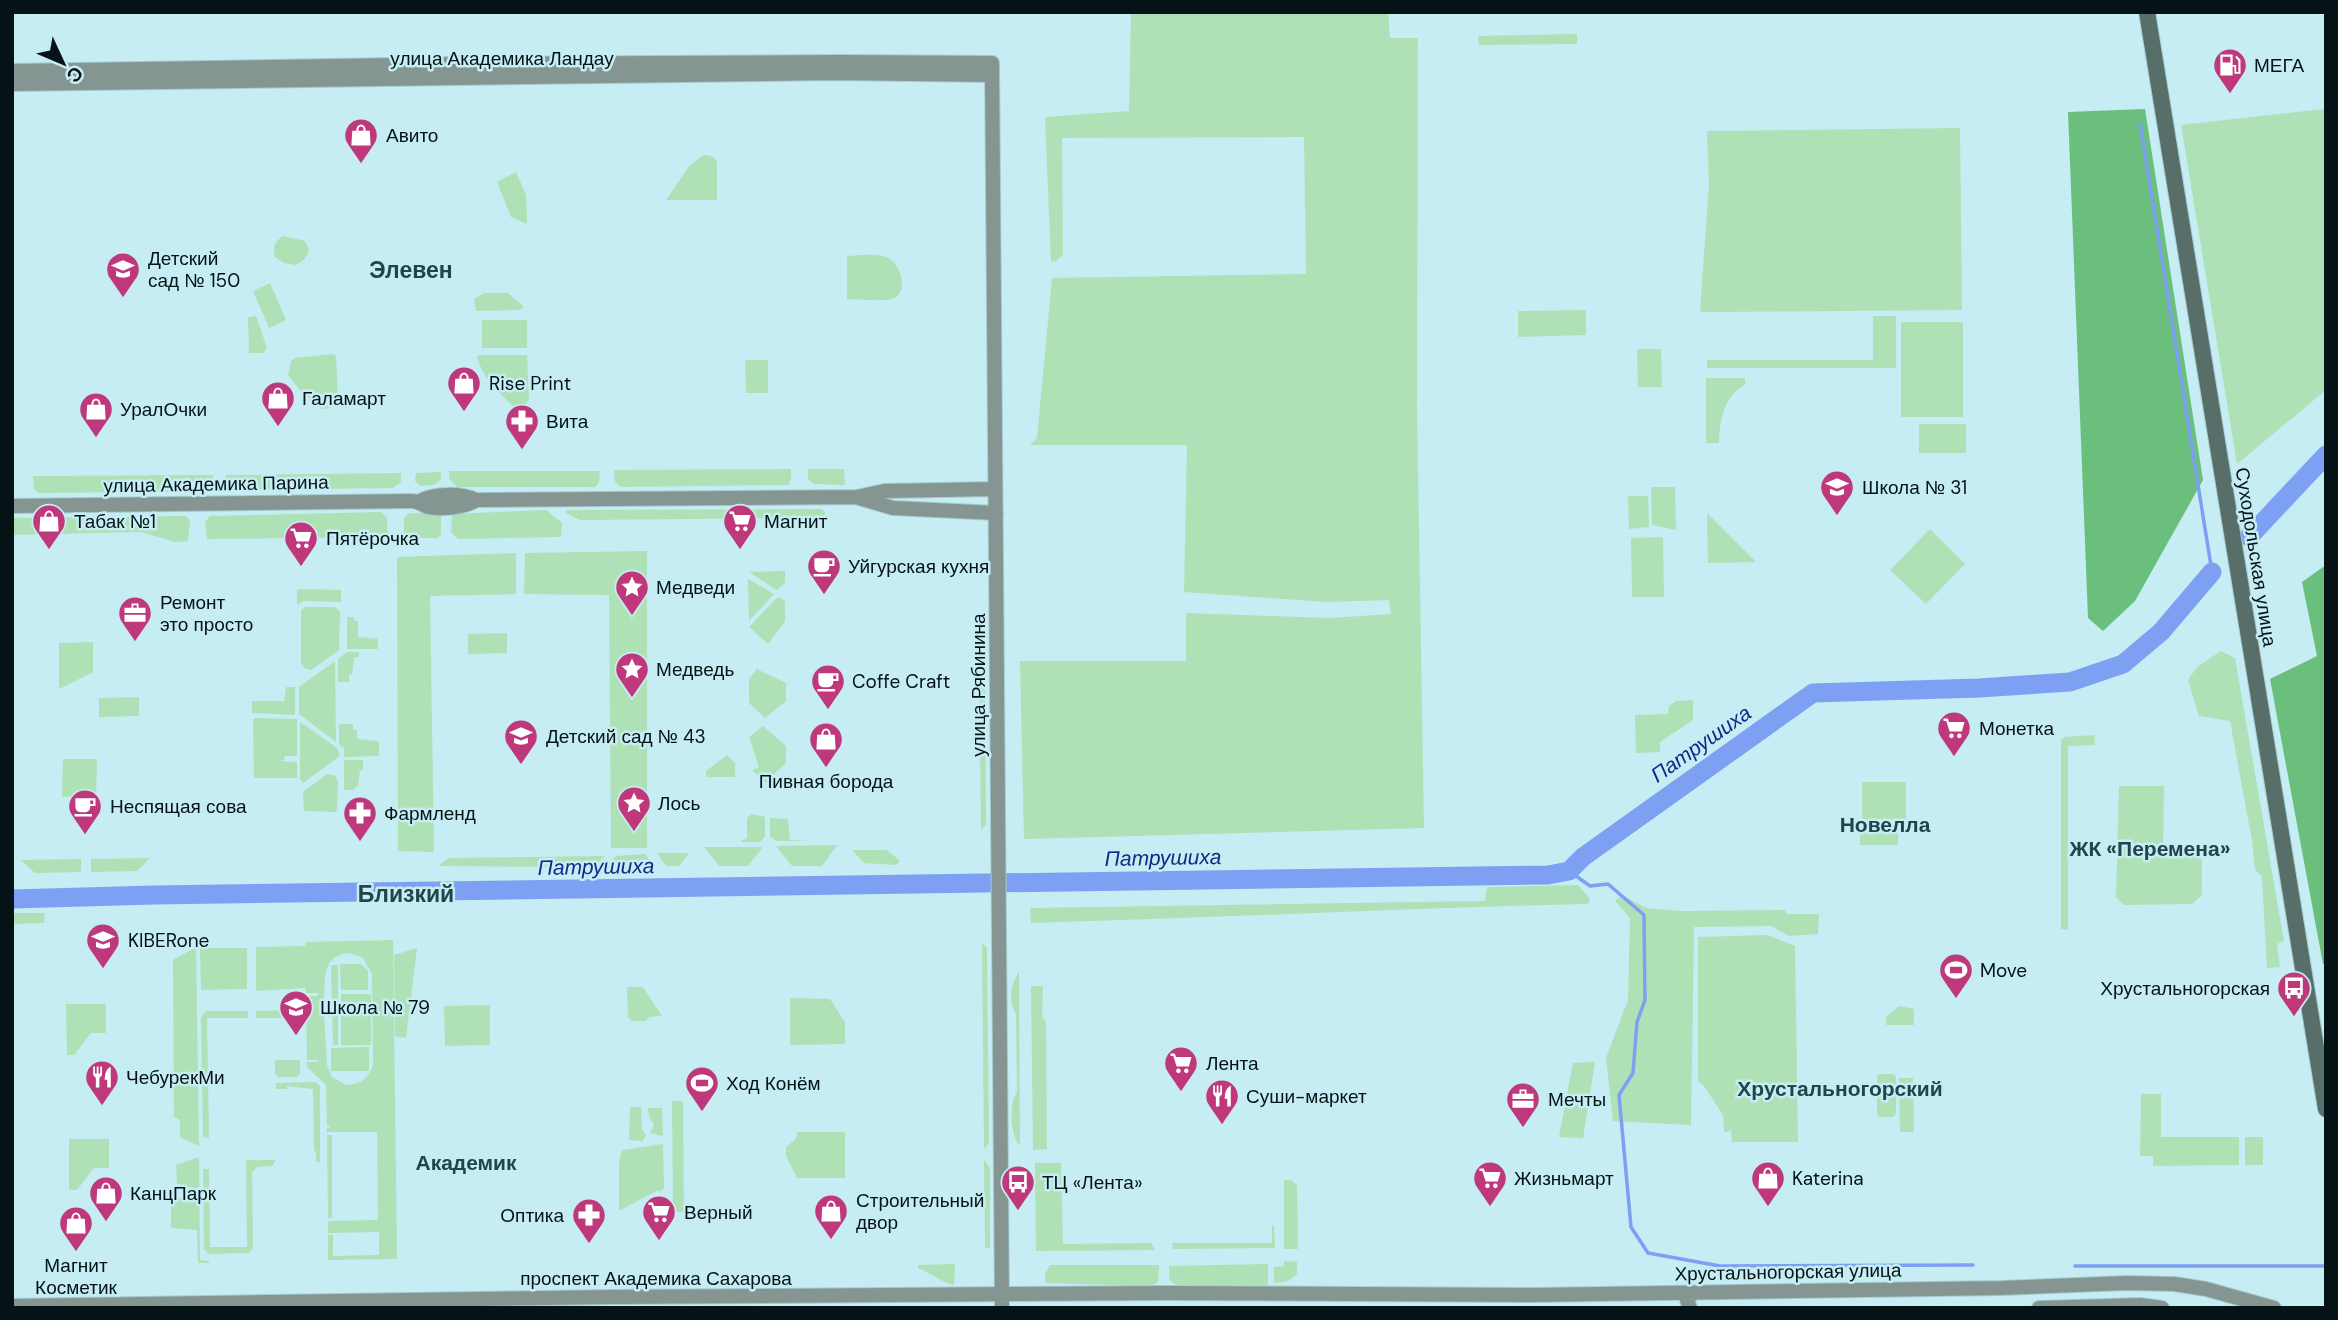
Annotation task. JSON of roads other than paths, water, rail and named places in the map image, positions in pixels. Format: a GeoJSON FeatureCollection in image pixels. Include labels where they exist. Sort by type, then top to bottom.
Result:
{"type":"FeatureCollection","features":[{"type":"Feature","properties":{"kind":"main road","name":"Суходольская улица"},"geometry":{"type":"LineString","coordinates":[[2147,12],[2326,1109]]}},
{"type":"Feature","properties":{"kind":"street","name":"улица Академика Ландау"},"geometry":{"type":"LineString","coordinates":[[12,71],[531,64],[992,69]]}},
{"type":"Feature","properties":{"kind":"street","name":"улица Академика Ландау"},"geometry":{"type":"LineString","coordinates":[[12,84],[992,69]]}},
{"type":"Feature","properties":{"kind":"street","name":"улица Рябинина"},"geometry":{"type":"LineString","coordinates":[[992,69],[1002,1302]]}},
{"type":"Feature","properties":{"kind":"street","name":"улица Академика Парина"},"geometry":{"type":"LineString","coordinates":[[12,506],[419,502],[427,497],[467,496],[476,500],[857,498],[884,491],[995,489]]}},
{"type":"Feature","properties":{"kind":"street","name":"улица Академика Парина"},"geometry":{"type":"LineString","coordinates":[[857,498],[893,509],[996,513]]}},
{"type":"Feature","properties":{"kind":"street","name":"Хрустальногорская улица"},"geometry":{"type":"LineString","coordinates":[[1299,1295],[1597,1301],[1692,1300],[2126,1283],[2174,1284],[2238,1296],[2274,1308]]}},
{"type":"Feature","properties":{"kind":"street","name":"проспект Академика Сахарова"},"geometry":{"type":"LineString","coordinates":[[12,1306],[598,1297],[1002,1302],[1299,1295]]}},
{"type":"Feature","properties":{"kind":"street"},"geometry":{"type":"LineString","coordinates":[[2039,1308],[2140,1305],[2162,1308]]}},
{"type":"Feature","properties":{"kind":"waterway"},"geometry":{"type":"LineString","coordinates":[[2140,123],[2212,572]]}},
{"type":"Feature","properties":{"kind":"waterway","name":"Патрушиха"},"geometry":{"type":"LineString","coordinates":[[2249,537],[2326,455]]}},
{"type":"Feature","properties":{"kind":"waterway","name":"Патрушиха"},"geometry":{"type":"LineString","coordinates":[[12,899],[1548,875],[1569,871],[1583,857],[1813,693],[1979,688],[2070,682],[2123,664],[2161,632],[2212,572]]}},
{"type":"Feature","properties":{"kind":"waterway"},"geometry":{"type":"LineString","coordinates":[[1569,871],[1590,886],[1608,884],[1644,915],[1645,1000],[1637,1022],[1633,1073],[1619,1095],[1631,1227],[1648,1253],[1720,1266],[1973,1265]]}},
{"type":"Feature","properties":{"kind":"waterway"},"geometry":{"type":"LineString","coordinates":[[2075,1266],[2326,1266]]}},
{"type":"Feature","properties":{"kind":"place","name":"МЕГА"},"geometry":{"type":"Point","coordinates":[2230,95]}},
{"type":"Feature","properties":{"kind":"place","name":"Авито"},"geometry":{"type":"Point","coordinates":[361,165]}},
{"type":"Feature","properties":{"kind":"place","name":"Детский сад № 150"},"geometry":{"type":"Point","coordinates":[123,299]}},
{"type":"Feature","properties":{"kind":"place","name":"Rise Print"},"geometry":{"type":"Point","coordinates":[464,413]}},
{"type":"Feature","properties":{"kind":"place","name":"Галамарт"},"geometry":{"type":"Point","coordinates":[278,428]}},
{"type":"Feature","properties":{"kind":"place","name":"УралОчки"},"geometry":{"type":"Point","coordinates":[96,439]}},
{"type":"Feature","properties":{"kind":"place","name":"Вита"},"geometry":{"type":"Point","coordinates":[522,451]}},
{"type":"Feature","properties":{"kind":"place","name":"Школа № 31"},"geometry":{"type":"Point","coordinates":[1837,517]}},
{"type":"Feature","properties":{"kind":"place","name":"Табак №1"},"geometry":{"type":"Point","coordinates":[49,551]}},
{"type":"Feature","properties":{"kind":"place","name":"Магнит"},"geometry":{"type":"Point","coordinates":[740,551]}},
{"type":"Feature","properties":{"kind":"place","name":"Пятёрочка"},"geometry":{"type":"Point","coordinates":[301,568]}},
{"type":"Feature","properties":{"kind":"place","name":"Уйгурская кухня"},"geometry":{"type":"Point","coordinates":[824,596]}},
{"type":"Feature","properties":{"kind":"place","name":"Медведи"},"geometry":{"type":"Point","coordinates":[632,617]}},
{"type":"Feature","properties":{"kind":"place","name":"Ремонт это просто"},"geometry":{"type":"Point","coordinates":[135,643]}},
{"type":"Feature","properties":{"kind":"place","name":"Медведь"},"geometry":{"type":"Point","coordinates":[632,699]}},
{"type":"Feature","properties":{"kind":"place","name":"Coffe Craft"},"geometry":{"type":"Point","coordinates":[828,711]}},
{"type":"Feature","properties":{"kind":"place","name":"Монетка"},"geometry":{"type":"Point","coordinates":[1954,758]}},
{"type":"Feature","properties":{"kind":"place","name":"Детский сад № 43"},"geometry":{"type":"Point","coordinates":[521,766]}},
{"type":"Feature","properties":{"kind":"place","name":"Пивная борода"},"geometry":{"type":"Point","coordinates":[826,769]}},
{"type":"Feature","properties":{"kind":"place","name":"Лось"},"geometry":{"type":"Point","coordinates":[634,833]}},
{"type":"Feature","properties":{"kind":"place","name":"Неспящая сова"},"geometry":{"type":"Point","coordinates":[85,836]}},
{"type":"Feature","properties":{"kind":"place","name":"Фармленд"},"geometry":{"type":"Point","coordinates":[360,843]}},
{"type":"Feature","properties":{"kind":"place","name":"KIBERone"},"geometry":{"type":"Point","coordinates":[103,970]}},
{"type":"Feature","properties":{"kind":"place","name":"Move"},"geometry":{"type":"Point","coordinates":[1956,1000]}},
{"type":"Feature","properties":{"kind":"place","name":"Хрустальногорская"},"geometry":{"type":"Point","coordinates":[2294,1018]}},
{"type":"Feature","properties":{"kind":"place","name":"Школа № 79"},"geometry":{"type":"Point","coordinates":[296,1037]}},
{"type":"Feature","properties":{"kind":"place","name":"Лента"},"geometry":{"type":"Point","coordinates":[1181,1093]}},
{"type":"Feature","properties":{"kind":"place","name":"ЧебурекМи"},"geometry":{"type":"Point","coordinates":[102,1107]}},
{"type":"Feature","properties":{"kind":"place","name":"Ход Конём"},"geometry":{"type":"Point","coordinates":[702,1113]}},
{"type":"Feature","properties":{"kind":"place","name":"Суши-маркет"},"geometry":{"type":"Point","coordinates":[1222,1126]}},
{"type":"Feature","properties":{"kind":"place","name":"Мечты"},"geometry":{"type":"Point","coordinates":[1523,1129]}},
{"type":"Feature","properties":{"kind":"place","name":"Жизньмарт"},"geometry":{"type":"Point","coordinates":[1490,1208]}},
{"type":"Feature","properties":{"kind":"place","name":"Katerina"},"geometry":{"type":"Point","coordinates":[1768,1208]}},
{"type":"Feature","properties":{"kind":"place","name":"ТЦ «Лента»"},"geometry":{"type":"Point","coordinates":[1018,1212]}},
{"type":"Feature","properties":{"kind":"place","name":"КанцПарк"},"geometry":{"type":"Point","coordinates":[106,1223]}},
{"type":"Feature","properties":{"kind":"place","name":"Строительный двор"},"geometry":{"type":"Point","coordinates":[831,1241]}},
{"type":"Feature","properties":{"kind":"place","name":"Верный"},"geometry":{"type":"Point","coordinates":[659,1242]}},
{"type":"Feature","properties":{"kind":"place","name":"Оптика"},"geometry":{"type":"Point","coordinates":[589,1245]}},
{"type":"Feature","properties":{"kind":"place","name":"Магнит Косметик"},"geometry":{"type":"Point","coordinates":[76,1253]}},
{"type":"Feature","properties":{"kind":"district","name":"Элевен"},"geometry":{"type":"Point","coordinates":[411,270]}},
{"type":"Feature","properties":{"kind":"district","name":"Новелла"},"geometry":{"type":"Point","coordinates":[1885,825]}},
{"type":"Feature","properties":{"kind":"district","name":"ЖК «Перемена»"},"geometry":{"type":"Point","coordinates":[2150,849]}},
{"type":"Feature","properties":{"kind":"district","name":"Близкий"},"geometry":{"type":"Point","coordinates":[406,894]}},
{"type":"Feature","properties":{"kind":"district","name":"Хрустальногорский"},"geometry":{"type":"Point","coordinates":[1840,1089]}},
{"type":"Feature","properties":{"kind":"district","name":"Академик"},"geometry":{"type":"Point","coordinates":[466,1163]}}]}
